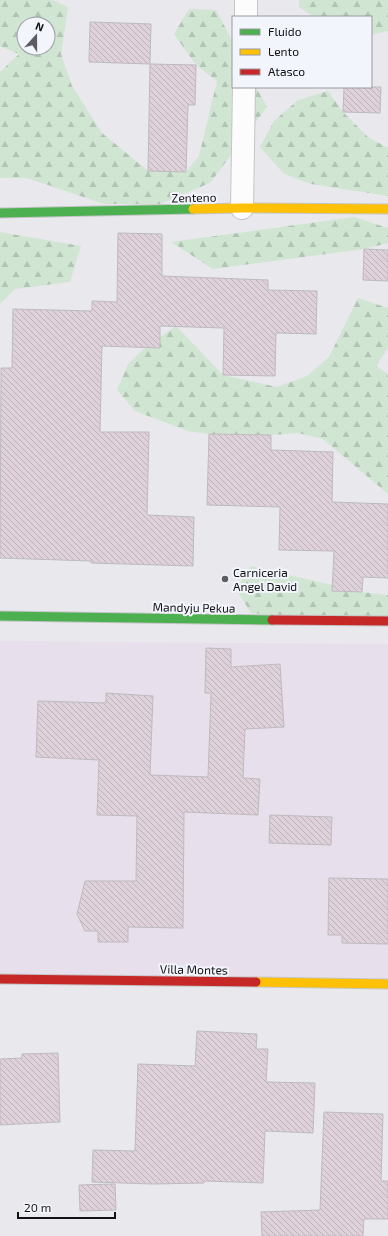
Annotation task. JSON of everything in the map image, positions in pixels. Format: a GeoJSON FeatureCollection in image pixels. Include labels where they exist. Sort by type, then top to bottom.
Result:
{"type":"FeatureCollection","features":[{"type":"Feature","properties":{"kind":"street"},"geometry":{"type":"LineString","coordinates":[[246,0],[246,16]]}},
{"type":"Feature","properties":{"kind":"street"},"geometry":{"type":"LineString","coordinates":[[242,208],[244,88]]}},
{"type":"Feature","properties":{"kind":"street","name":"Zenteno"},"geometry":{"type":"LineString","coordinates":[[0,213],[242,208],[388,209]]}},
{"type":"Feature","properties":{"kind":"street","name":"Mandyju Pekua"},"geometry":{"type":"LineString","coordinates":[[0,616],[388,621]]}},
{"type":"Feature","properties":{"kind":"street","name":"Villa Montes"},"geometry":{"type":"LineString","coordinates":[[0,979],[388,984]]}},
{"type":"Feature","properties":{"kind":"shaded area"},"geometry":{"type":"Polygon","coordinates":[[[0,641],[388,644],[388,984],[0,980],[0,641]]]}},
{"type":"Feature","properties":{"kind":"green space"},"geometry":{"type":"Polygon","coordinates":[[[0,0],[53,0],[68,7],[61,54],[72,86],[102,133],[148,171],[186,172],[199,156],[217,81],[196,65],[174,34],[189,9],[216,10],[232,40],[232,88],[257,88],[267,107],[210,183],[160,204],[104,204],[27,178],[0,178],[0,72],[17,56],[56,56],[56,16],[16,16],[16,53],[0,46],[0,0]]]}},
{"type":"Feature","properties":{"kind":"green space"},"geometry":{"type":"Polygon","coordinates":[[[299,0],[388,0],[388,31],[372,35],[372,16],[312,16],[299,7],[299,0]]]}},
{"type":"Feature","properties":{"kind":"green space"},"geometry":{"type":"Polygon","coordinates":[[[328,91],[343,112],[368,137],[388,148],[388,196],[311,184],[284,174],[260,147],[274,121],[298,100],[328,91]]]}},
{"type":"Feature","properties":{"kind":"green space"},"geometry":{"type":"Polygon","coordinates":[[[354,217],[388,228],[388,243],[364,249],[213,269],[171,242],[354,217]]]}},
{"type":"Feature","properties":{"kind":"green space"},"geometry":{"type":"Polygon","coordinates":[[[0,232],[81,246],[70,282],[15,289],[0,304],[0,232]]]}},
{"type":"Feature","properties":{"kind":"green space"},"geometry":{"type":"Polygon","coordinates":[[[358,298],[388,308],[388,348],[376,366],[388,374],[388,494],[323,439],[298,433],[271,435],[209,434],[188,431],[135,411],[117,390],[128,364],[147,346],[176,326],[223,375],[277,387],[307,376],[329,357],[358,298]]]}},
{"type":"Feature","properties":{"kind":"green space"},"geometry":{"type":"Polygon","coordinates":[[[251,566],[362,592],[388,595],[388,624],[251,613],[236,589],[251,566]]]}},
{"type":"Feature","properties":{"kind":"building"},"geometry":{"type":"Polygon","coordinates":[[[90,22],[151,24],[150,64],[89,62],[90,22]]]}},
{"type":"Feature","properties":{"kind":"building"},"geometry":{"type":"Polygon","coordinates":[[[150,64],[196,65],[195,105],[188,105],[186,172],[148,171],[150,64]]]}},
{"type":"Feature","properties":{"kind":"building"},"geometry":{"type":"Polygon","coordinates":[[[381,87],[380,113],[343,112],[344,88],[381,87]]]}},
{"type":"Feature","properties":{"kind":"building"},"geometry":{"type":"Polygon","coordinates":[[[118,233],[162,234],[162,276],[268,280],[268,290],[317,291],[316,334],[276,333],[275,376],[223,375],[224,328],[160,326],[160,348],[102,346],[100,432],[149,432],[147,515],[194,517],[193,566],[91,563],[91,561],[0,558],[1,368],[12,368],[13,309],[92,311],[92,301],[117,302],[118,233]]]}},
{"type":"Feature","properties":{"kind":"building"},"geometry":{"type":"Polygon","coordinates":[[[364,249],[388,250],[388,281],[363,280],[364,249]]]}},
{"type":"Feature","properties":{"kind":"building"},"geometry":{"type":"Polygon","coordinates":[[[209,434],[271,435],[271,450],[333,452],[332,502],[388,504],[388,578],[363,577],[362,592],[332,591],[334,551],[279,550],[280,507],[207,505],[209,434]]]}},
{"type":"Feature","properties":{"kind":"building"},"geometry":{"type":"Polygon","coordinates":[[[206,648],[231,649],[231,667],[280,664],[284,727],[245,729],[243,778],[260,779],[258,815],[184,812],[183,928],[128,927],[128,942],[98,942],[98,931],[85,931],[77,914],[85,881],[136,881],[137,816],[97,815],[99,760],[36,757],[38,701],[106,703],[106,693],[153,696],[150,775],[208,777],[211,693],[205,693],[206,648]]]}},
{"type":"Feature","properties":{"kind":"building"},"geometry":{"type":"Polygon","coordinates":[[[270,815],[332,817],[331,845],[269,843],[270,815]]]}},
{"type":"Feature","properties":{"kind":"building"},"geometry":{"type":"Polygon","coordinates":[[[329,878],[388,879],[388,944],[342,943],[342,935],[328,935],[329,878]]]}},
{"type":"Feature","properties":{"kind":"building"},"geometry":{"type":"Polygon","coordinates":[[[197,1031],[257,1034],[256,1049],[268,1049],[266,1082],[315,1083],[313,1133],[265,1131],[263,1183],[204,1181],[204,1183],[153,1184],[92,1182],[93,1150],[135,1151],[138,1064],[195,1066],[197,1031]]]}},
{"type":"Feature","properties":{"kind":"building"},"geometry":{"type":"Polygon","coordinates":[[[58,1053],[60,1122],[0,1125],[0,1059],[22,1058],[22,1054],[58,1053]]]}},
{"type":"Feature","properties":{"kind":"building"},"geometry":{"type":"Polygon","coordinates":[[[324,1112],[383,1114],[381,1181],[388,1181],[388,1219],[364,1219],[363,1236],[262,1236],[261,1212],[320,1210],[324,1112]]]}},
{"type":"Feature","properties":{"kind":"building"},"geometry":{"type":"Polygon","coordinates":[[[115,1184],[116,1210],[80,1211],[79,1185],[115,1184]]]}},
{"type":"Feature","properties":{"kind":"traffic: fast"},"geometry":{"type":"LineString","coordinates":[[0,213],[193,209]]}},
{"type":"Feature","properties":{"kind":"traffic: fast"},"geometry":{"type":"LineString","coordinates":[[0,616],[272,620]]}},
{"type":"Feature","properties":{"kind":"traffic: slow"},"geometry":{"type":"LineString","coordinates":[[193,209],[388,209]]}},
{"type":"Feature","properties":{"kind":"traffic: slow"},"geometry":{"type":"LineString","coordinates":[[256,982],[388,984]]}},
{"type":"Feature","properties":{"kind":"traffic: jam"},"geometry":{"type":"LineString","coordinates":[[272,620],[388,621]]}},
{"type":"Feature","properties":{"kind":"traffic: jam"},"geometry":{"type":"LineString","coordinates":[[0,979],[256,982]]}},
{"type":"Feature","properties":{"kind":"place","name":"Carniceria Angel David"},"geometry":{"type":"Point","coordinates":[225,579]}}]}
